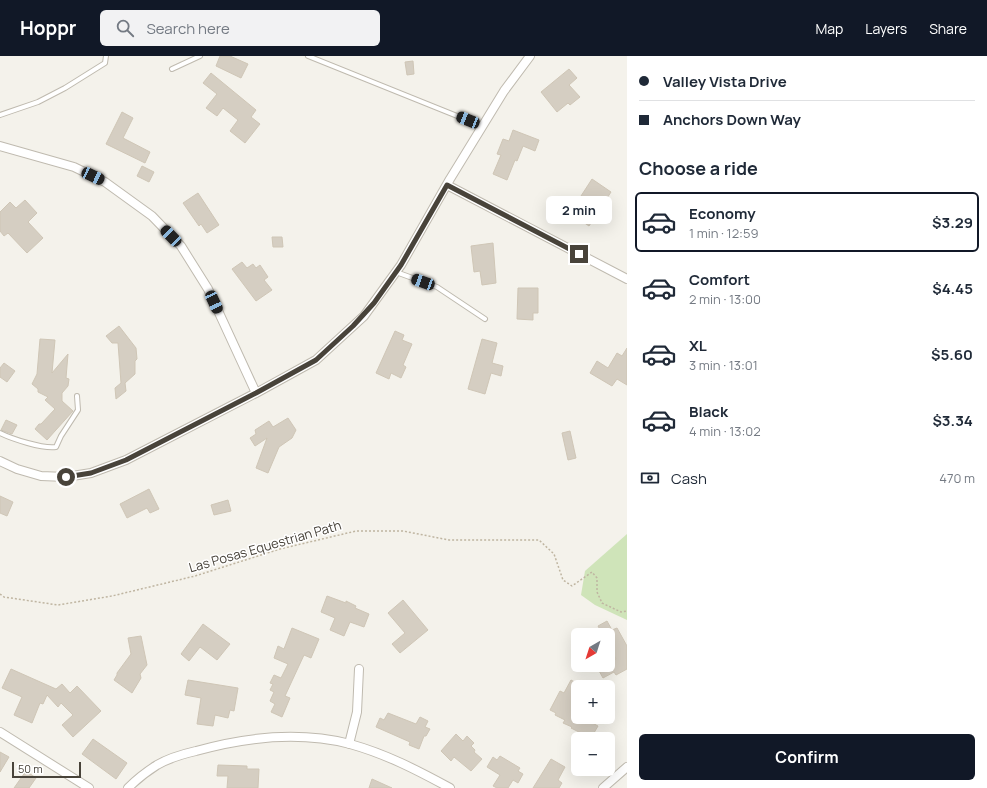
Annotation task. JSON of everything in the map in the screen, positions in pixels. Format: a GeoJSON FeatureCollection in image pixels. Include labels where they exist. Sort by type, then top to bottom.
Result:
{"type":"FeatureCollection","features":[{"type":"Feature","properties":{"kind":"street"},"geometry":{"type":"LineString","coordinates":[[0,461],[17,469],[41,476],[66,477],[91,473],[126,460],[256,393],[316,360],[364,316],[396,272],[482,126],[504,91],[530,56]]}},
{"type":"Feature","properties":{"kind":"street"},"geometry":{"type":"LineString","coordinates":[[0,146],[74,167],[105,182],[152,216],[181,246],[208,289],[256,393]]}},
{"type":"Feature","properties":{"kind":"street"},"geometry":{"type":"LineString","coordinates":[[447,185],[627,279]]}},
{"type":"Feature","properties":{"kind":"street"},"geometry":{"type":"LineString","coordinates":[[349,744],[357,712],[359,669]]}},
{"type":"Feature","properties":{"kind":"street"},"geometry":{"type":"LineString","coordinates":[[0,732],[88,788]]}},
{"type":"Feature","properties":{"kind":"street"},"geometry":{"type":"LineString","coordinates":[[128,788],[141,775],[158,764],[180,755],[234,742],[259,738],[305,737],[349,744],[395,759],[450,788]]}},
{"type":"Feature","properties":{"kind":"street"},"geometry":{"type":"LineString","coordinates":[[604,788],[627,767]]}},
{"type":"Feature","properties":{"kind":"lane"},"geometry":{"type":"LineString","coordinates":[[0,115],[38,102],[65,88],[105,63],[106,56]]}},
{"type":"Feature","properties":{"kind":"lane"},"geometry":{"type":"LineString","coordinates":[[172,69],[200,56]]}},
{"type":"Feature","properties":{"kind":"lane"},"geometry":{"type":"LineString","coordinates":[[308,56],[482,126]]}},
{"type":"Feature","properties":{"kind":"lane"},"geometry":{"type":"LineString","coordinates":[[396,272],[437,287],[485,319]]}},
{"type":"Feature","properties":{"kind":"lane"},"geometry":{"type":"LineString","coordinates":[[0,433],[10,438],[29,443],[56,447],[61,436],[78,410],[78,396]]}},
{"type":"Feature","properties":{"kind":"path","name":"Las Posas Equestrian Path"},"geometry":{"type":"LineString","coordinates":[[0,594],[4,597],[58,605],[112,596],[195,576],[280,549],[356,531],[403,531],[449,540],[539,540],[554,554],[563,580],[572,586],[592,572],[597,578],[597,592],[602,603],[621,612],[627,611]]}},
{"type":"Feature","properties":{"kind":"green space"},"geometry":{"type":"Polygon","coordinates":[[[627,534],[627,620],[595,605],[581,595],[585,571],[627,534]]]}},
{"type":"Feature","properties":{"kind":"building"},"geometry":{"type":"Polygon","coordinates":[[[220,56],[230,56],[248,64],[241,78],[216,66],[220,56]]]}},
{"type":"Feature","properties":{"kind":"building"},"geometry":{"type":"Polygon","coordinates":[[[413,61],[414,74],[407,75],[405,62],[413,61]]]}},
{"type":"Feature","properties":{"kind":"building"},"geometry":{"type":"Polygon","coordinates":[[[569,69],[577,78],[569,85],[580,97],[570,105],[568,103],[557,112],[541,92],[569,69]]]}},
{"type":"Feature","properties":{"kind":"building"},"geometry":{"type":"Polygon","coordinates":[[[211,73],[256,110],[251,117],[260,124],[245,143],[230,131],[238,120],[223,108],[217,116],[206,108],[217,94],[203,83],[211,73]]]}},
{"type":"Feature","properties":{"kind":"building"},"geometry":{"type":"Polygon","coordinates":[[[122,112],[133,118],[123,138],[150,152],[145,163],[106,144],[122,112]]]}},
{"type":"Feature","properties":{"kind":"building"},"geometry":{"type":"Polygon","coordinates":[[[513,130],[539,140],[535,151],[523,146],[517,161],[515,160],[507,180],[493,174],[501,155],[497,154],[503,139],[509,141],[513,130]]]}},
{"type":"Feature","properties":{"kind":"building"},"geometry":{"type":"Polygon","coordinates":[[[142,166],[154,172],[149,182],[137,176],[142,166]]]}},
{"type":"Feature","properties":{"kind":"building"},"geometry":{"type":"Polygon","coordinates":[[[592,179],[611,192],[589,226],[570,213],[592,179]]]}},
{"type":"Feature","properties":{"kind":"building"},"geometry":{"type":"Polygon","coordinates":[[[198,193],[219,225],[207,233],[201,224],[199,226],[183,203],[198,193]]]}},
{"type":"Feature","properties":{"kind":"building"},"geometry":{"type":"Polygon","coordinates":[[[25,200],[37,213],[28,222],[43,238],[27,253],[8,233],[4,236],[0,231],[0,212],[10,202],[16,208],[25,200]]]}},
{"type":"Feature","properties":{"kind":"building"},"geometry":{"type":"Polygon","coordinates":[[[272,237],[282,237],[283,247],[273,247],[272,237]]]}},
{"type":"Feature","properties":{"kind":"building"},"geometry":{"type":"Polygon","coordinates":[[[493,243],[496,283],[482,285],[480,271],[474,272],[471,246],[493,243]]]}},
{"type":"Feature","properties":{"kind":"building"},"geometry":{"type":"Polygon","coordinates":[[[242,262],[247,268],[253,264],[256,268],[260,265],[268,277],[264,280],[272,290],[256,301],[232,269],[242,262]]]}},
{"type":"Feature","properties":{"kind":"building"},"geometry":{"type":"Polygon","coordinates":[[[518,288],[538,288],[538,313],[533,313],[533,320],[517,319],[518,288]]]}},
{"type":"Feature","properties":{"kind":"building"},"geometry":{"type":"Polygon","coordinates":[[[119,326],[136,348],[137,359],[135,361],[135,374],[125,383],[126,391],[116,399],[115,388],[121,383],[118,343],[112,343],[106,336],[119,326]]]}},
{"type":"Feature","properties":{"kind":"building"},"geometry":{"type":"Polygon","coordinates":[[[395,331],[404,335],[402,340],[412,344],[403,365],[406,367],[401,378],[391,373],[389,379],[376,373],[395,331]]]}},
{"type":"Feature","properties":{"kind":"building"},"geometry":{"type":"Polygon","coordinates":[[[40,339],[55,340],[52,373],[68,354],[66,378],[69,379],[68,386],[62,393],[62,401],[73,411],[47,440],[35,429],[55,409],[45,400],[48,397],[38,392],[38,389],[32,384],[37,374],[40,339]]]}},
{"type":"Feature","properties":{"kind":"building"},"geometry":{"type":"Polygon","coordinates":[[[482,339],[497,343],[492,363],[503,366],[501,376],[491,373],[485,394],[468,389],[482,339]]]}},
{"type":"Feature","properties":{"kind":"building"},"geometry":{"type":"Polygon","coordinates":[[[627,348],[627,385],[617,379],[612,386],[590,373],[597,361],[608,368],[617,353],[622,356],[627,348]]]}},
{"type":"Feature","properties":{"kind":"building"},"geometry":{"type":"Polygon","coordinates":[[[4,363],[15,371],[7,382],[0,377],[0,368],[4,363]]]}},
{"type":"Feature","properties":{"kind":"building"},"geometry":{"type":"Polygon","coordinates":[[[288,418],[296,430],[292,438],[279,447],[268,473],[256,468],[267,438],[255,446],[250,438],[256,434],[255,430],[269,421],[273,427],[288,418]]]}},
{"type":"Feature","properties":{"kind":"building"},"geometry":{"type":"Polygon","coordinates":[[[6,420],[17,425],[12,434],[1,430],[6,420]]]}},
{"type":"Feature","properties":{"kind":"building"},"geometry":{"type":"Polygon","coordinates":[[[570,431],[576,458],[568,460],[562,433],[570,431]]]}},
{"type":"Feature","properties":{"kind":"building"},"geometry":{"type":"Polygon","coordinates":[[[149,489],[159,509],[150,513],[147,508],[127,518],[120,504],[149,489]]]}},
{"type":"Feature","properties":{"kind":"building"},"geometry":{"type":"Polygon","coordinates":[[[0,496],[13,502],[7,516],[0,513],[0,496]]]}},
{"type":"Feature","properties":{"kind":"building"},"geometry":{"type":"Polygon","coordinates":[[[228,500],[231,511],[214,515],[211,505],[228,500]]]}},
{"type":"Feature","properties":{"kind":"building"},"geometry":{"type":"Polygon","coordinates":[[[327,596],[346,603],[346,601],[356,606],[355,608],[369,614],[364,627],[350,622],[344,636],[330,630],[335,618],[321,612],[327,596]]]}},
{"type":"Feature","properties":{"kind":"building"},"geometry":{"type":"Polygon","coordinates":[[[403,600],[428,630],[400,653],[392,644],[405,633],[388,613],[403,600]]]}},
{"type":"Feature","properties":{"kind":"building"},"geometry":{"type":"Polygon","coordinates":[[[607,621],[611,628],[599,628],[598,626],[607,621]]]}},
{"type":"Feature","properties":{"kind":"building"},"geometry":{"type":"Polygon","coordinates":[[[203,624],[230,644],[217,660],[200,647],[189,661],[181,654],[203,624]]]}},
{"type":"Feature","properties":{"kind":"building"},"geometry":{"type":"Polygon","coordinates":[[[292,628],[319,639],[311,658],[304,655],[285,696],[290,698],[282,717],[271,712],[275,704],[270,701],[274,692],[270,690],[273,684],[270,683],[274,675],[281,678],[288,664],[274,658],[278,646],[284,649],[292,628]]]}},
{"type":"Feature","properties":{"kind":"building"},"geometry":{"type":"Polygon","coordinates":[[[617,628],[627,646],[627,669],[616,675],[614,672],[616,659],[615,629],[617,628]]]}},
{"type":"Feature","properties":{"kind":"building"},"geometry":{"type":"Polygon","coordinates":[[[141,636],[147,665],[140,674],[141,678],[132,693],[114,680],[117,673],[131,654],[128,638],[141,636]]]}},
{"type":"Feature","properties":{"kind":"building"},"geometry":{"type":"Polygon","coordinates":[[[11,669],[56,689],[62,684],[70,693],[77,686],[101,711],[73,737],[62,725],[73,715],[61,703],[58,707],[47,695],[43,704],[40,703],[32,723],[14,715],[22,697],[2,688],[11,669]]]}},
{"type":"Feature","properties":{"kind":"building"},"geometry":{"type":"Polygon","coordinates":[[[600,672],[614,672],[603,678],[600,672]]]}},
{"type":"Feature","properties":{"kind":"building"},"geometry":{"type":"Polygon","coordinates":[[[188,680],[238,688],[234,711],[230,710],[228,718],[215,715],[213,726],[197,724],[201,698],[185,695],[188,680]]]}},
{"type":"Feature","properties":{"kind":"building"},"geometry":{"type":"Polygon","coordinates":[[[571,680],[571,724],[594,724],[598,726],[594,732],[579,732],[563,723],[565,720],[555,715],[556,713],[550,710],[560,691],[564,693],[571,680]]]}},
{"type":"Feature","properties":{"kind":"building"},"geometry":{"type":"Polygon","coordinates":[[[388,713],[416,724],[420,717],[428,721],[425,727],[430,729],[426,736],[424,736],[419,749],[409,745],[410,742],[376,727],[380,718],[384,720],[388,713]]]}},
{"type":"Feature","properties":{"kind":"building"},"geometry":{"type":"Polygon","coordinates":[[[456,734],[463,741],[467,736],[474,743],[471,746],[475,750],[474,752],[482,759],[471,771],[454,757],[451,761],[441,751],[456,734]]]}},
{"type":"Feature","properties":{"kind":"building"},"geometry":{"type":"Polygon","coordinates":[[[93,739],[127,763],[116,779],[82,754],[93,739]]]}},
{"type":"Feature","properties":{"kind":"building"},"geometry":{"type":"Polygon","coordinates":[[[0,752],[9,757],[0,772],[0,752]]]}},
{"type":"Feature","properties":{"kind":"building"},"geometry":{"type":"Polygon","coordinates":[[[500,756],[520,768],[518,771],[523,774],[518,783],[513,780],[508,788],[497,788],[493,786],[500,775],[487,767],[493,757],[497,760],[500,756]]]}},
{"type":"Feature","properties":{"kind":"building"},"geometry":{"type":"Polygon","coordinates":[[[551,759],[565,767],[558,780],[562,783],[559,788],[533,788],[551,759]]]}},
{"type":"Feature","properties":{"kind":"building"},"geometry":{"type":"Polygon","coordinates":[[[218,765],[247,766],[247,769],[259,769],[258,788],[227,788],[228,776],[217,776],[218,765]]]}},
{"type":"Feature","properties":{"kind":"building"},"geometry":{"type":"Polygon","coordinates":[[[26,771],[36,778],[29,788],[14,788],[26,771]]]}},
{"type":"Feature","properties":{"kind":"building"},"geometry":{"type":"Polygon","coordinates":[[[372,779],[392,788],[369,788],[372,779]]]}},
{"type":"Feature","properties":{"kind":"route"},"geometry":{"type":"LineString","coordinates":[[66,477],[91,473],[126,460],[256,393],[316,360],[364,316],[374,303],[401,265],[447,185],[579,254]]}}]}
